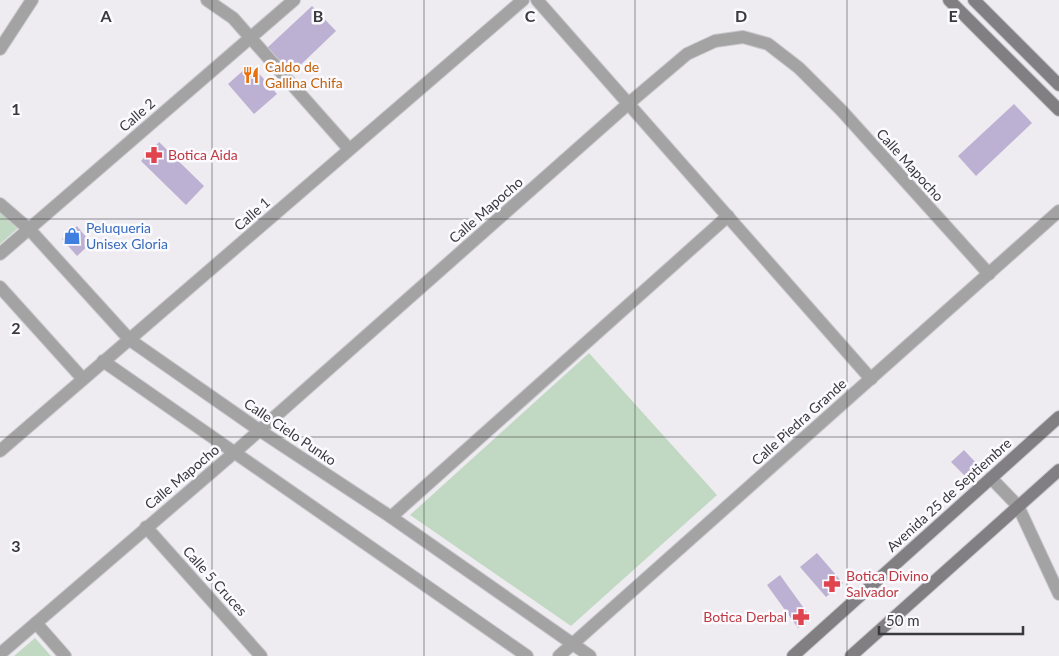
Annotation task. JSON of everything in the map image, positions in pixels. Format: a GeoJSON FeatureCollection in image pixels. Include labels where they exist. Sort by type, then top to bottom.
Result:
{"type":"FeatureCollection","features":[{"type":"Feature","properties":{"kind":"main road"},"geometry":{"type":"LineString","coordinates":[[949,0],[1059,110]]}},
{"type":"Feature","properties":{"kind":"main road"},"geometry":{"type":"LineString","coordinates":[[974,0],[1059,85]]}},
{"type":"Feature","properties":{"kind":"main road","name":"Avenida 25 de Septiembre"},"geometry":{"type":"LineString","coordinates":[[793,656],[1059,417]]}},
{"type":"Feature","properties":{"kind":"main road"},"geometry":{"type":"LineString","coordinates":[[851,656],[1059,470]]}},
{"type":"Feature","properties":{"kind":"street"},"geometry":{"type":"LineString","coordinates":[[0,49],[32,0]]}},
{"type":"Feature","properties":{"kind":"street"},"geometry":{"type":"LineString","coordinates":[[207,0],[233,18],[349,149]]}},
{"type":"Feature","properties":{"kind":"street","name":"Calle 2"},"geometry":{"type":"LineString","coordinates":[[0,254],[294,0]]}},
{"type":"Feature","properties":{"kind":"street","name":"Calle 1"},"geometry":{"type":"LineString","coordinates":[[0,451],[523,0]]}},
{"type":"Feature","properties":{"kind":"street"},"geometry":{"type":"LineString","coordinates":[[537,0],[871,378]]}},
{"type":"Feature","properties":{"kind":"street","name":"Calle Mapocho"},"geometry":{"type":"LineString","coordinates":[[0,654],[235,452],[628,104],[687,54],[715,41],[743,37],[768,44],[799,68],[842,111],[989,274]]}},
{"type":"Feature","properties":{"kind":"street","name":"Calle Cielo Punko"},"geometry":{"type":"LineString","coordinates":[[0,204],[30,230],[130,340],[259,430],[391,517],[590,656]]}},
{"type":"Feature","properties":{"kind":"street","name":"Calle Piedra Grande"},"geometry":{"type":"LineString","coordinates":[[559,656],[1059,212]]}},
{"type":"Feature","properties":{"kind":"street"},"geometry":{"type":"LineString","coordinates":[[391,517],[728,216]]}},
{"type":"Feature","properties":{"kind":"street"},"geometry":{"type":"LineString","coordinates":[[0,287],[83,379]]}},
{"type":"Feature","properties":{"kind":"street"},"geometry":{"type":"LineString","coordinates":[[103,361],[527,656]]}},
{"type":"Feature","properties":{"kind":"street"},"geometry":{"type":"LineString","coordinates":[[991,478],[1018,506],[1059,594]]}},
{"type":"Feature","properties":{"kind":"street","name":"Calle 5 Cruces"},"geometry":{"type":"LineString","coordinates":[[146,527],[261,656]]}},
{"type":"Feature","properties":{"kind":"street"},"geometry":{"type":"LineString","coordinates":[[36,623],[64,656]]}},
{"type":"Feature","properties":{"kind":"green space"},"geometry":{"type":"Polygon","coordinates":[[[0,203],[25,222],[0,244],[0,203]]]}},
{"type":"Feature","properties":{"kind":"green space"},"geometry":{"type":"Polygon","coordinates":[[[589,353],[717,495],[571,626],[410,515],[589,353]]]}},
{"type":"Feature","properties":{"kind":"green space"},"geometry":{"type":"Polygon","coordinates":[[[35,638],[51,656],[14,656],[35,638]]]}},
{"type":"Feature","properties":{"kind":"building"},"geometry":{"type":"Polygon","coordinates":[[[312,6],[336,31],[291,74],[267,48],[312,6]]]}},
{"type":"Feature","properties":{"kind":"building"},"geometry":{"type":"Polygon","coordinates":[[[246,68],[255,69],[277,94],[254,114],[228,84],[246,68]]]}},
{"type":"Feature","properties":{"kind":"building"},"geometry":{"type":"Polygon","coordinates":[[[1014,104],[1032,123],[976,176],[958,156],[1014,104]]]}},
{"type":"Feature","properties":{"kind":"building"},"geometry":{"type":"Polygon","coordinates":[[[159,142],[204,186],[186,205],[141,161],[159,142]]]}},
{"type":"Feature","properties":{"kind":"building"},"geometry":{"type":"Polygon","coordinates":[[[77,226],[91,243],[77,256],[62,239],[77,226]]]}},
{"type":"Feature","properties":{"kind":"building"},"geometry":{"type":"Polygon","coordinates":[[[964,450],[978,465],[966,477],[951,462],[964,450]]]}},
{"type":"Feature","properties":{"kind":"building"},"geometry":{"type":"Polygon","coordinates":[[[817,553],[843,583],[826,597],[800,567],[817,553]]]}},
{"type":"Feature","properties":{"kind":"building"},"geometry":{"type":"Polygon","coordinates":[[[780,575],[811,618],[798,628],[767,585],[780,575]]]}},
{"type":"Feature","properties":{"kind":"place","name":"Caldo de Gallina Chifa"},"geometry":{"type":"Point","coordinates":[251,75]}},
{"type":"Feature","properties":{"kind":"place","name":"Botica Aida"},"geometry":{"type":"Point","coordinates":[154,155]}},
{"type":"Feature","properties":{"kind":"place","name":"Peluqueria Unisex Gloria"},"geometry":{"type":"Point","coordinates":[72,236]}},
{"type":"Feature","properties":{"kind":"place","name":"Botica Divino Salvador"},"geometry":{"type":"Point","coordinates":[832,584]}},
{"type":"Feature","properties":{"kind":"place","name":"Botica Derbal"},"geometry":{"type":"Point","coordinates":[801,617]}}]}
